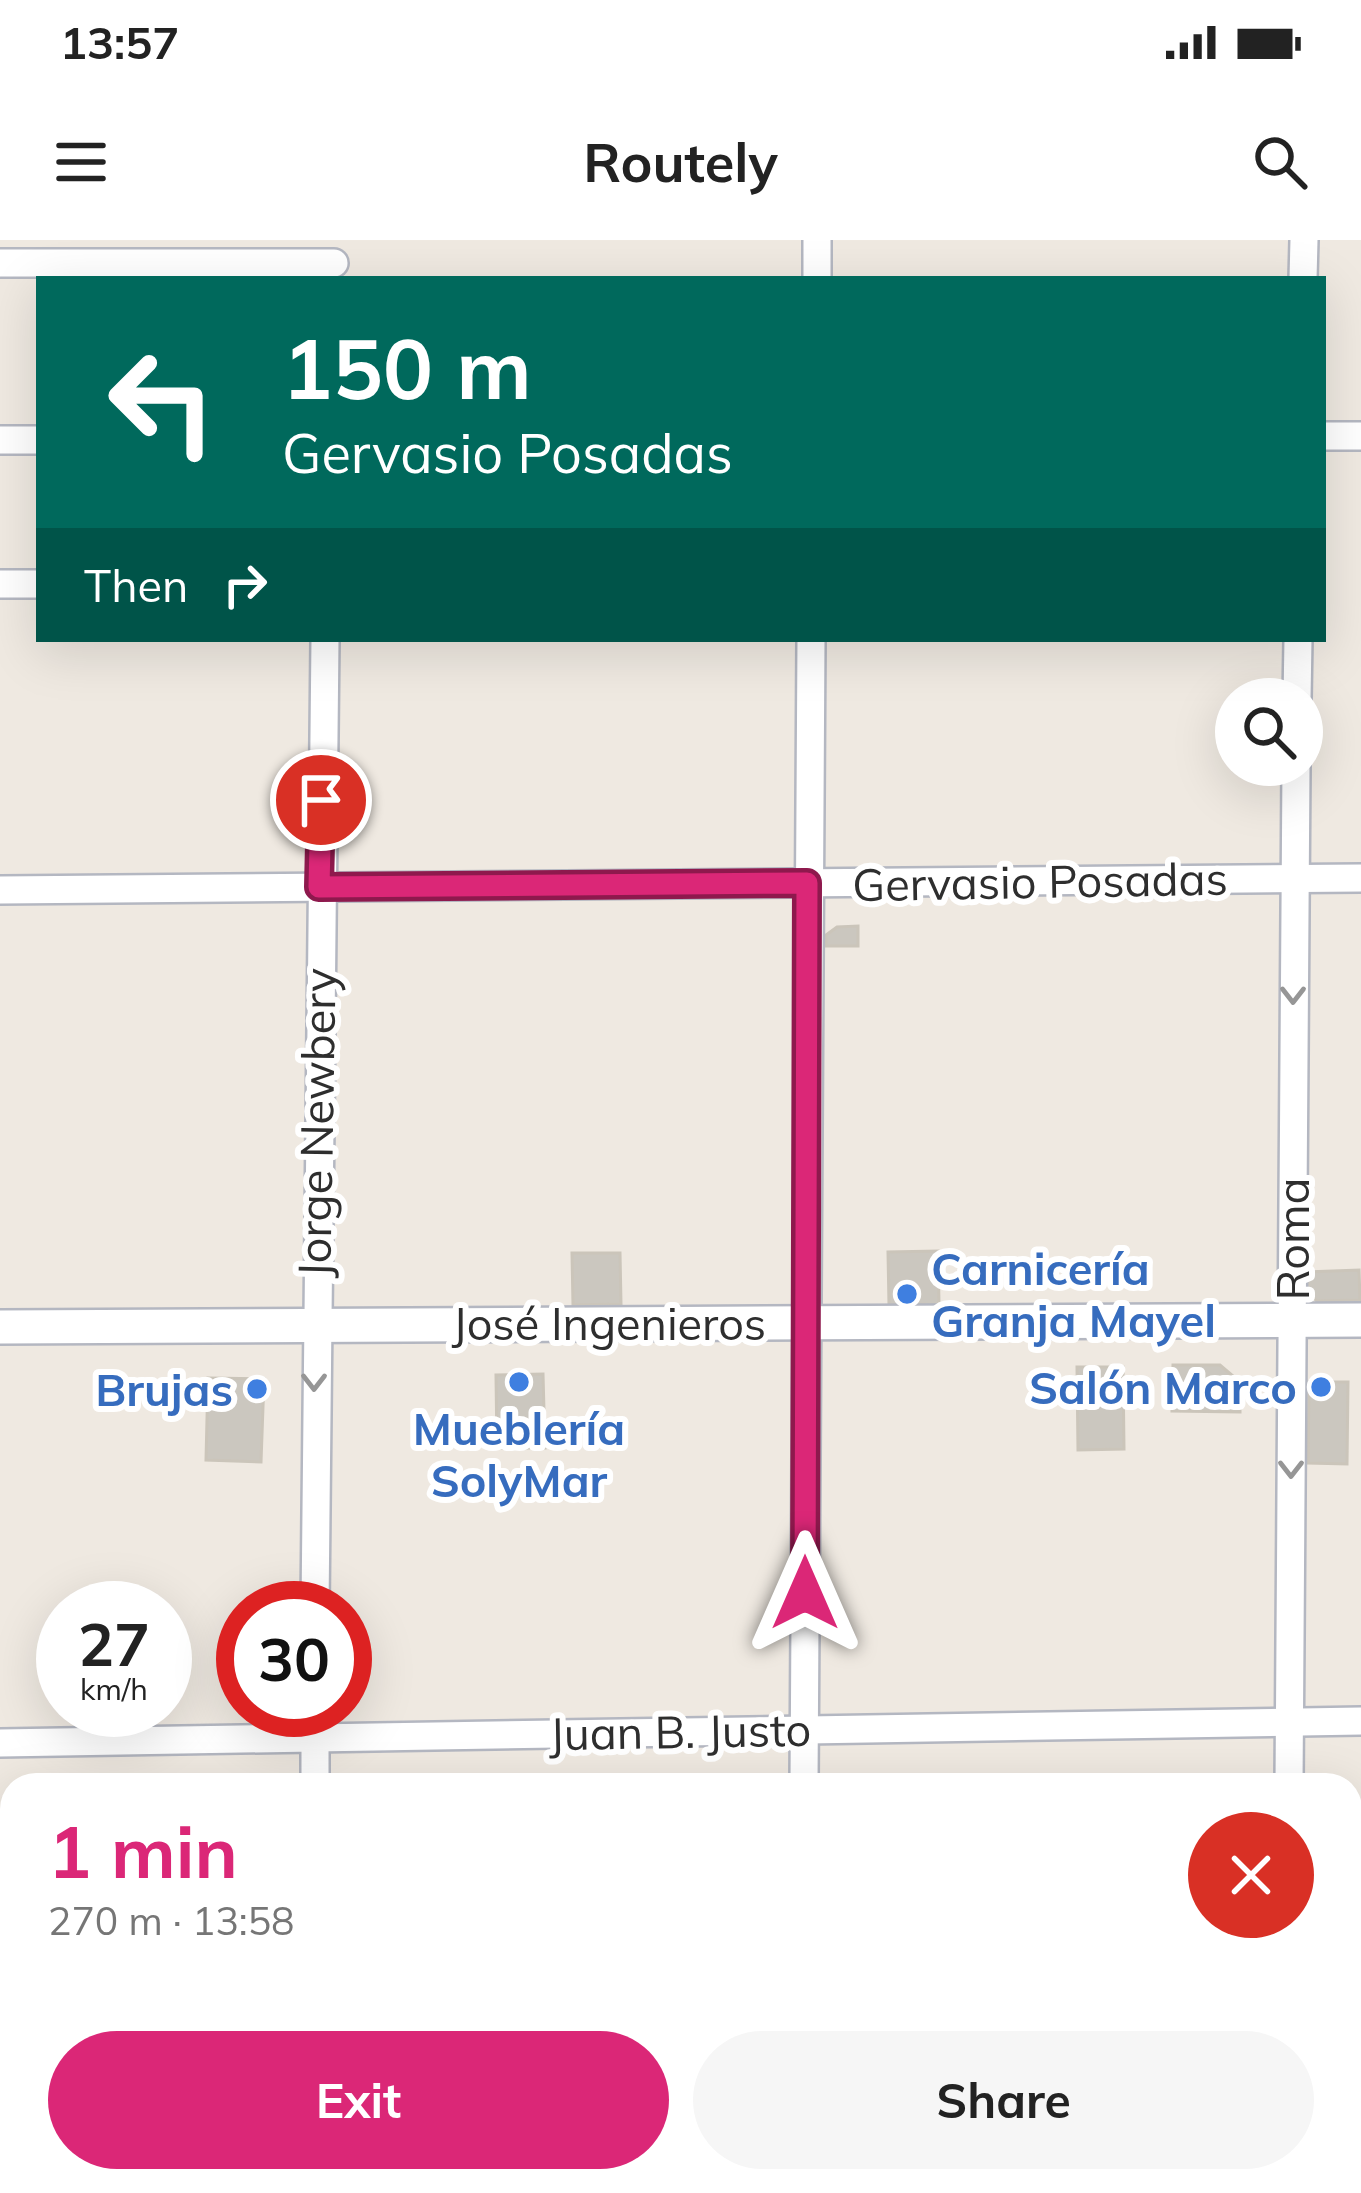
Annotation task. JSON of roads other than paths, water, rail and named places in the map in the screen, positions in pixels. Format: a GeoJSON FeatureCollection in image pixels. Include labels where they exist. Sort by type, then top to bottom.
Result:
{"type":"FeatureCollection","features":[{"type":"Feature","properties":{"kind":"street"},"geometry":{"type":"LineString","coordinates":[[817,240],[817,276]]}},
{"type":"Feature","properties":{"kind":"street"},"geometry":{"type":"LineString","coordinates":[[1303,276],[1304,240]]}},
{"type":"Feature","properties":{"kind":"street"},"geometry":{"type":"LineString","coordinates":[[0,262],[334,261]]}},
{"type":"Feature","properties":{"kind":"street"},"geometry":{"type":"LineString","coordinates":[[1326,436],[1361,436]]}},
{"type":"Feature","properties":{"kind":"street"},"geometry":{"type":"LineString","coordinates":[[0,440],[36,440]]}},
{"type":"Feature","properties":{"kind":"street"},"geometry":{"type":"LineString","coordinates":[[0,584],[36,584]]}},
{"type":"Feature","properties":{"kind":"street","name":"Jorge Newbery"},"geometry":{"type":"LineString","coordinates":[[315,1581],[314,1325],[325,642]]}},
{"type":"Feature","properties":{"kind":"street"},"geometry":{"type":"LineString","coordinates":[[804,1773],[811,642]]}},
{"type":"Feature","properties":{"kind":"street"},"geometry":{"type":"LineString","coordinates":[[1297,678],[1298,642]]}},
{"type":"Feature","properties":{"kind":"street","name":"Roma"},"geometry":{"type":"LineString","coordinates":[[1289,1773],[1296,786]]}},
{"type":"Feature","properties":{"kind":"street","name":"Gervasio Posadas"},"geometry":{"type":"LineString","coordinates":[[0,890],[1361,878]]}},
{"type":"Feature","properties":{"kind":"street","name":"José Ingenieros"},"geometry":{"type":"LineString","coordinates":[[0,1328],[1361,1320]]}},
{"type":"Feature","properties":{"kind":"street","name":"Juan B. Justo"},"geometry":{"type":"LineString","coordinates":[[372,1725],[805,1729],[1361,1721]]}},
{"type":"Feature","properties":{"kind":"street","name":"Juan B. Justo"},"geometry":{"type":"LineString","coordinates":[[0,1743],[216,1730]]}},
{"type":"Feature","properties":{"kind":"street"},"geometry":{"type":"LineString","coordinates":[[315,1737],[315,1773]]}},
{"type":"Feature","properties":{"kind":"place","name":"Carnicería Granja Mayel"},"geometry":{"type":"Point","coordinates":[907,1294]}},
{"type":"Feature","properties":{"kind":"place","name":"Mueblería SolyMar"},"geometry":{"type":"Point","coordinates":[519,1382]}},
{"type":"Feature","properties":{"kind":"place","name":"Salón Marco"},"geometry":{"type":"Point","coordinates":[1321,1387]}},
{"type":"Feature","properties":{"kind":"place","name":"Brujas"},"geometry":{"type":"Point","coordinates":[257,1389]}}]}
